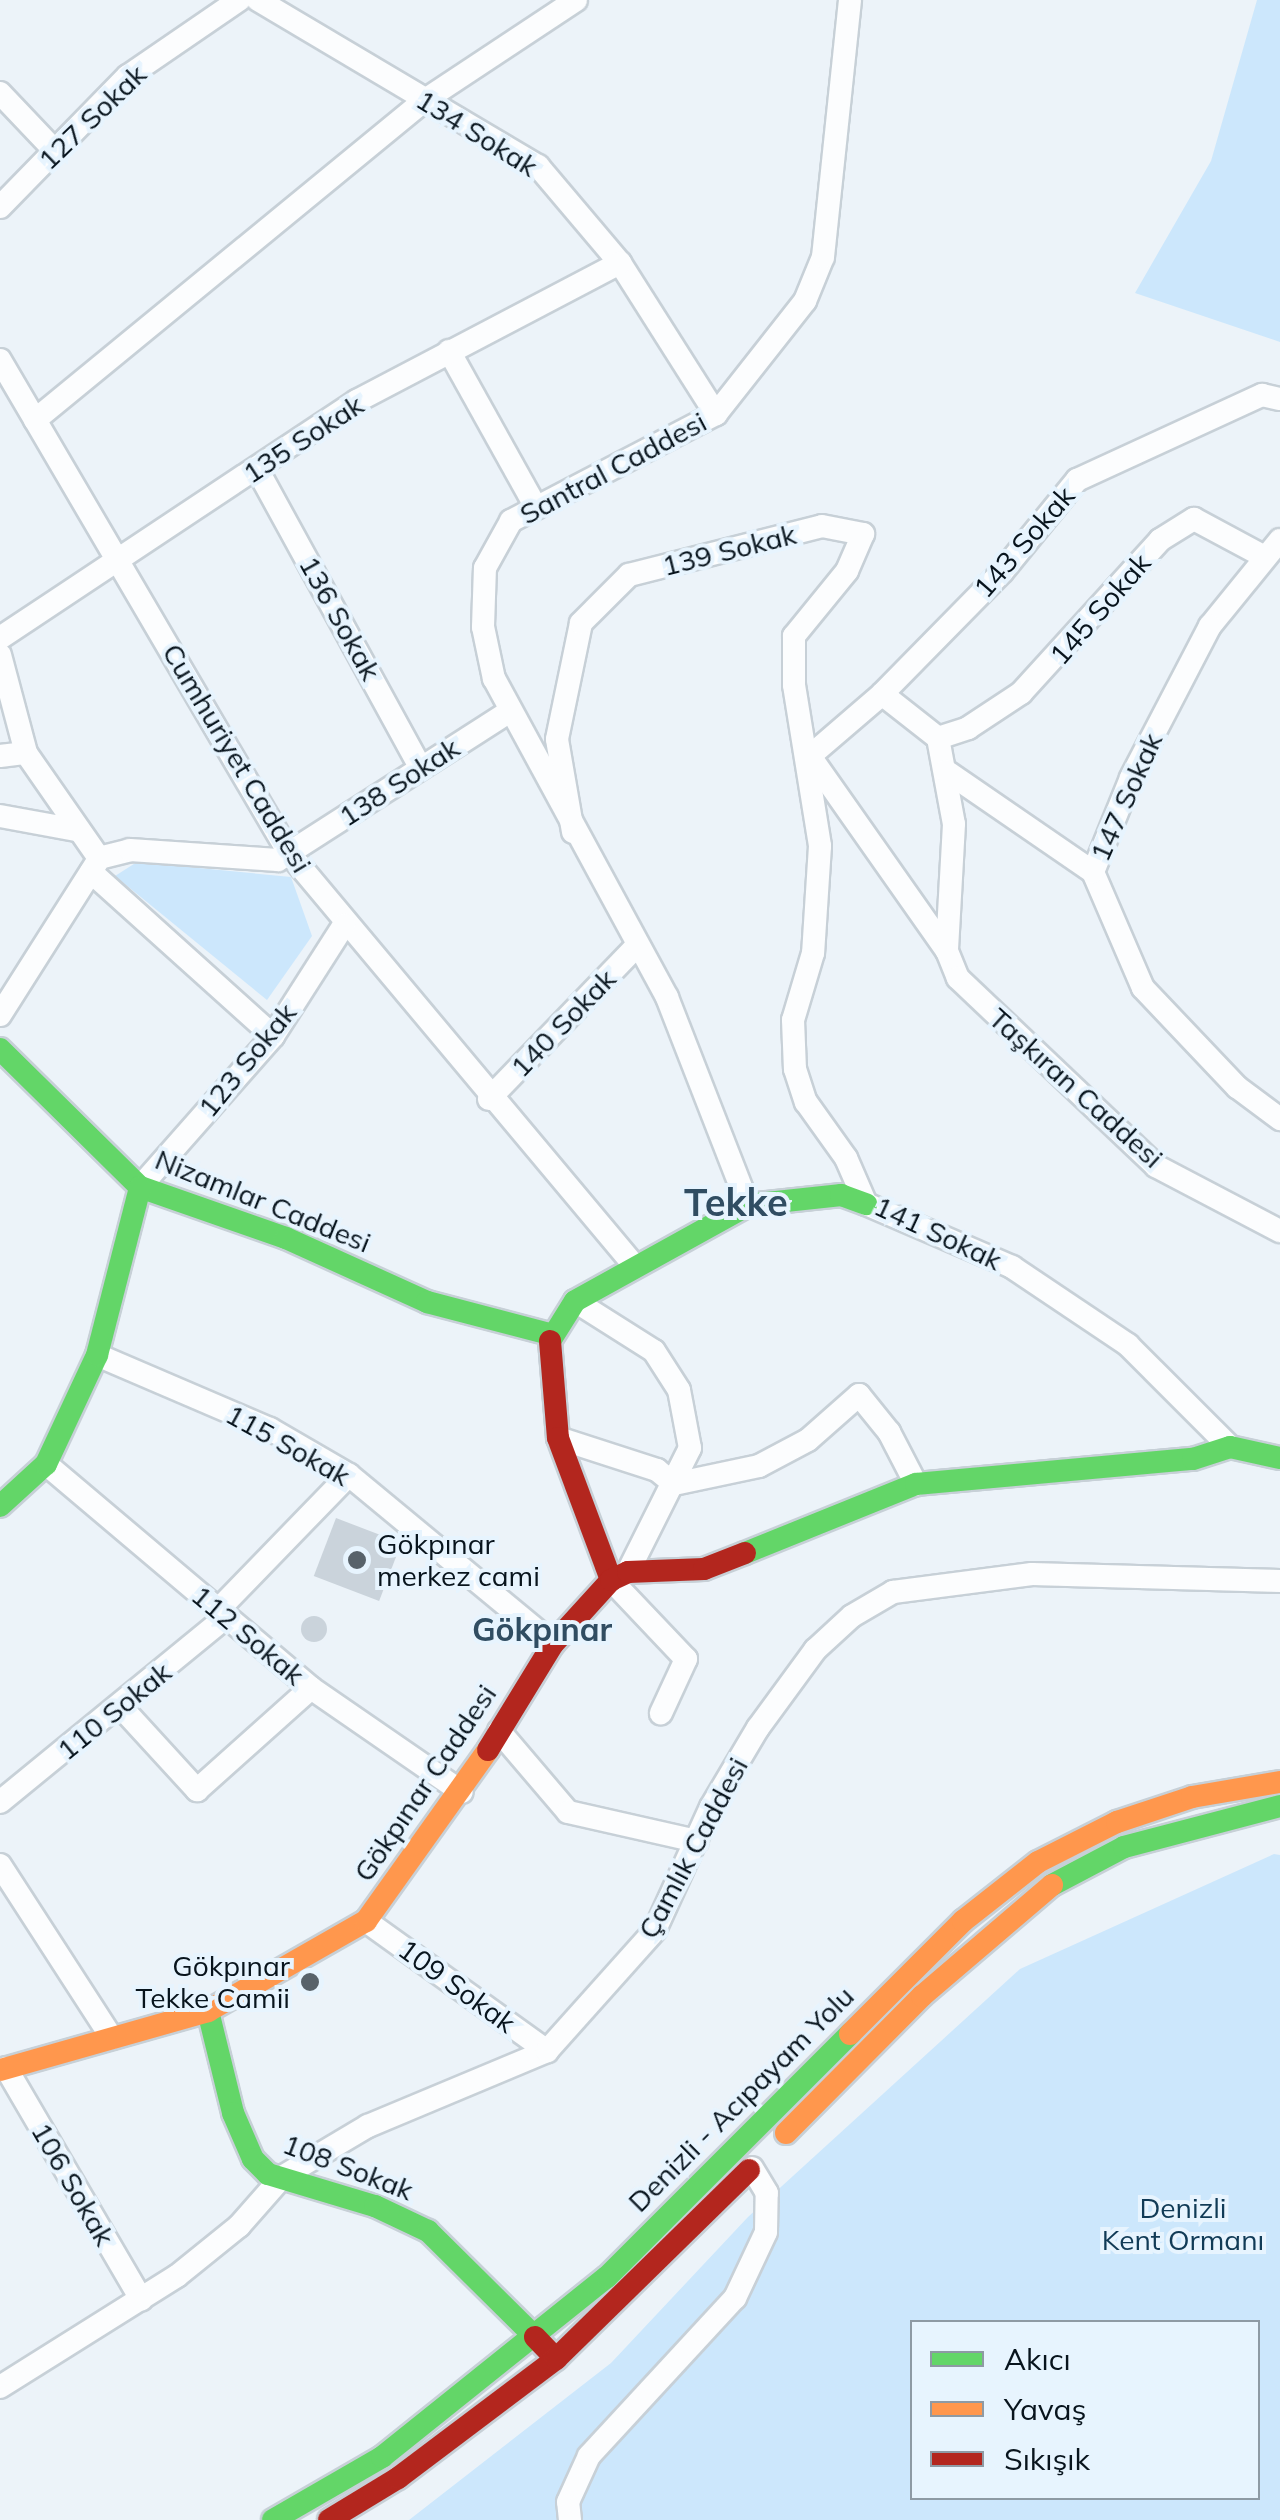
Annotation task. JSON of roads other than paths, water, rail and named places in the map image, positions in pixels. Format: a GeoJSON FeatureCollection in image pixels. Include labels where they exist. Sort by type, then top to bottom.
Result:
{"type":"FeatureCollection","features":[{"type":"Feature","properties":{"kind":"main road","name":"Nizamlar Caddesi"},"geometry":{"type":"LineString","coordinates":[[0,1048],[140,1187],[286,1238],[428,1302],[549,1334]]}},
{"type":"Feature","properties":{"kind":"main road"},"geometry":{"type":"LineString","coordinates":[[0,1506],[46,1464],[97,1355],[140,1187]]}},
{"type":"Feature","properties":{"kind":"main road"},"geometry":{"type":"LineString","coordinates":[[866,1204],[842,1195],[748,1204],[633,1264],[575,1301],[549,1334],[558,1438],[619,1576],[704,1569],[916,1484],[1193,1459],[1230,1447],[1280,1458]]}},
{"type":"Feature","properties":{"kind":"main road","name":"Gökpınar Caddesi"},"geometry":{"type":"LineString","coordinates":[[3,2069],[208,2011],[366,1921],[462,1792],[553,1644],[619,1576]]}},
{"type":"Feature","properties":{"kind":"main road","name":"Denizli - Acıpayam Yolu"},"geometry":{"type":"LineString","coordinates":[[273,2520],[382,2457],[536,2337],[607,2276],[962,1920],[1038,1862],[1117,1822],[1192,1797],[1280,1782]]}},
{"type":"Feature","properties":{"kind":"main road","name":"Denizli - Acıpayam Yolu"},"geometry":{"type":"LineString","coordinates":[[329,2520],[556,2359],[922,1996],[1049,1888],[1124,1847],[1280,1806]]}},
{"type":"Feature","properties":{"kind":"main road","name":"108 Sokak"},"geometry":{"type":"LineString","coordinates":[[208,2011],[233,2113],[253,2158],[282,2176],[428,2230],[556,2359]]}},
{"type":"Feature","properties":{"kind":"street","name":"127 Sokak"},"geometry":{"type":"LineString","coordinates":[[0,207],[128,76],[240,0]]}},
{"type":"Feature","properties":{"kind":"street","name":"134 Sokak"},"geometry":{"type":"LineString","coordinates":[[258,0],[538,166],[620,264],[716,414]]}},
{"type":"Feature","properties":{"kind":"street"},"geometry":{"type":"LineString","coordinates":[[36,420],[425,100],[576,0]]}},
{"type":"Feature","properties":{"kind":"street","name":"Santral Caddesi"},"geometry":{"type":"LineString","coordinates":[[748,1204],[666,998],[510,711],[483,627],[485,568],[510,521],[716,414],[805,301],[824,257],[850,0]]}},
{"type":"Feature","properties":{"kind":"street"},"geometry":{"type":"LineString","coordinates":[[0,93],[55,151]]}},
{"type":"Feature","properties":{"kind":"street","name":"135 Sokak"},"geometry":{"type":"LineString","coordinates":[[0,638],[356,402],[620,264]]}},
{"type":"Feature","properties":{"kind":"street"},"geometry":{"type":"LineString","coordinates":[[449,352],[536,506]]}},
{"type":"Feature","properties":{"kind":"street","name":"Cumhuriyet Caddesi"},"geometry":{"type":"LineString","coordinates":[[0,360],[289,852],[344,925],[489,1099],[633,1264]]}},
{"type":"Feature","properties":{"kind":"street","name":"143 Sokak"},"geometry":{"type":"LineString","coordinates":[[810,756],[882,694],[1002,572],[1077,480],[1262,395],[1280,399]]}},
{"type":"Feature","properties":{"kind":"street","name":"136 Sokak"},"geometry":{"type":"LineString","coordinates":[[257,469],[421,768]]}},
{"type":"Feature","properties":{"kind":"street","name":"145 Sokak"},"geometry":{"type":"LineString","coordinates":[[938,738],[968,728],[1022,694],[1160,540],[1194,518],[1272,548]]}},
{"type":"Feature","properties":{"kind":"street","name":"139 Sokak"},"geometry":{"type":"LineString","coordinates":[[573,832],[557,739],[581,623],[629,575],[822,526],[863,534],[847,571],[794,636],[794,686],[810,756]]}},
{"type":"Feature","properties":{"kind":"street","name":"147 Sokak"},"geometry":{"type":"LineString","coordinates":[[1272,548],[1210,626],[1131,778],[1093,872],[1143,988],[1237,1087],[1280,1119]]}},
{"type":"Feature","properties":{"kind":"street"},"geometry":{"type":"LineString","coordinates":[[0,655],[26,753],[50,780],[95,865],[273,1036]]}},
{"type":"Feature","properties":{"kind":"street"},"geometry":{"type":"LineString","coordinates":[[882,694],[938,738],[954,824],[947,951]]}},
{"type":"Feature","properties":{"kind":"street","name":"138 Sokak"},"geometry":{"type":"LineString","coordinates":[[289,852],[510,711]]}},
{"type":"Feature","properties":{"kind":"street"},"geometry":{"type":"LineString","coordinates":[[0,756],[26,753]]}},
{"type":"Feature","properties":{"kind":"street","name":"Taşkıran Caddesi"},"geometry":{"type":"LineString","coordinates":[[810,756],[947,951],[958,978],[1156,1166],[1280,1231]]}},
{"type":"Feature","properties":{"kind":"street","name":"141 Sokak"},"geometry":{"type":"LineString","coordinates":[[810,756],[820,846],[812,953],[793,1020],[795,1069],[806,1102],[846,1158],[866,1204],[1012,1267],[1128,1345],[1230,1447]]}},
{"type":"Feature","properties":{"kind":"street"},"geometry":{"type":"LineString","coordinates":[[946,771],[1093,872]]}},
{"type":"Feature","properties":{"kind":"street"},"geometry":{"type":"LineString","coordinates":[[0,816],[76,830]]}},
{"type":"Feature","properties":{"kind":"street"},"geometry":{"type":"LineString","coordinates":[[0,1015],[95,865],[130,850],[278,860],[289,852]]}},
{"type":"Feature","properties":{"kind":"street","name":"123 Sokak"},"geometry":{"type":"LineString","coordinates":[[140,1187],[273,1036],[344,925]]}},
{"type":"Feature","properties":{"kind":"street","name":"140 Sokak"},"geometry":{"type":"LineString","coordinates":[[489,1099],[636,947]]}},
{"type":"Feature","properties":{"kind":"street"},"geometry":{"type":"LineString","coordinates":[[575,1301],[654,1351],[679,1390],[690,1448],[674,1484],[619,1576],[686,1659],[661,1713]]}},
{"type":"Feature","properties":{"kind":"street","name":"115 Sokak"},"geometry":{"type":"LineString","coordinates":[[97,1355],[270,1429],[349,1475],[553,1644]]}},
{"type":"Feature","properties":{"kind":"street"},"geometry":{"type":"LineString","coordinates":[[674,1484],[759,1466],[808,1440],[859,1395],[888,1432],[916,1484]]}},
{"type":"Feature","properties":{"kind":"street"},"geometry":{"type":"LineString","coordinates":[[558,1438],[657,1470],[674,1484]]}},
{"type":"Feature","properties":{"kind":"street","name":"112 Sokak"},"geometry":{"type":"LineString","coordinates":[[46,1464],[311,1688],[462,1792]]}},
{"type":"Feature","properties":{"kind":"street","name":"110 Sokak"},"geometry":{"type":"LineString","coordinates":[[0,1802],[121,1707],[222,1614],[349,1475]]}},
{"type":"Feature","properties":{"kind":"street","name":"Çamlık Caddesi"},"geometry":{"type":"LineString","coordinates":[[0,2387],[140,2299],[239,2226],[282,2176],[368,2126],[547,2051],[655,1930],[758,1728],[814,1650],[852,1616],[893,1592],[1032,1574],[1280,1581]]}},
{"type":"Feature","properties":{"kind":"street"},"geometry":{"type":"LineString","coordinates":[[121,1707],[197,1790],[311,1688]]}},
{"type":"Feature","properties":{"kind":"street"},"geometry":{"type":"LineString","coordinates":[[500,1731],[568,1812],[697,1842]]}},
{"type":"Feature","properties":{"kind":"street"},"geometry":{"type":"LineString","coordinates":[[0,1865],[112,2038]]}},
{"type":"Feature","properties":{"kind":"street","name":"109 Sokak"},"geometry":{"type":"LineString","coordinates":[[366,1921],[547,2051]]}},
{"type":"Feature","properties":{"kind":"street","name":"106 Sokak"},"geometry":{"type":"LineString","coordinates":[[3,2069],[140,2299]]}},
{"type":"Feature","properties":{"kind":"street"},"geometry":{"type":"LineString","coordinates":[[570,2520],[568,2502],[589,2456],[735,2298],[766,2232],[767,2193],[752,2168]]}},
{"type":"Feature","properties":{"kind":"place","name":"Gökpınar merkez cami"},"geometry":{"type":"Point","coordinates":[357,1560]}},
{"type":"Feature","properties":{"kind":"place","name":"Gökpınar Tekke Camii"},"geometry":{"type":"Point","coordinates":[310,1982]}},
{"type":"Feature","properties":{"kind":"district","name":"Tekke"},"geometry":{"type":"Point","coordinates":[736,1203]}},
{"type":"Feature","properties":{"kind":"district","name":"Gökpınar"},"geometry":{"type":"Point","coordinates":[542,1629]}},
{"type":"Feature","properties":{"kind":"park label","name":"Denizli Kent Ormanı"},"geometry":{"type":"Point","coordinates":[1183,2224]}}]}
